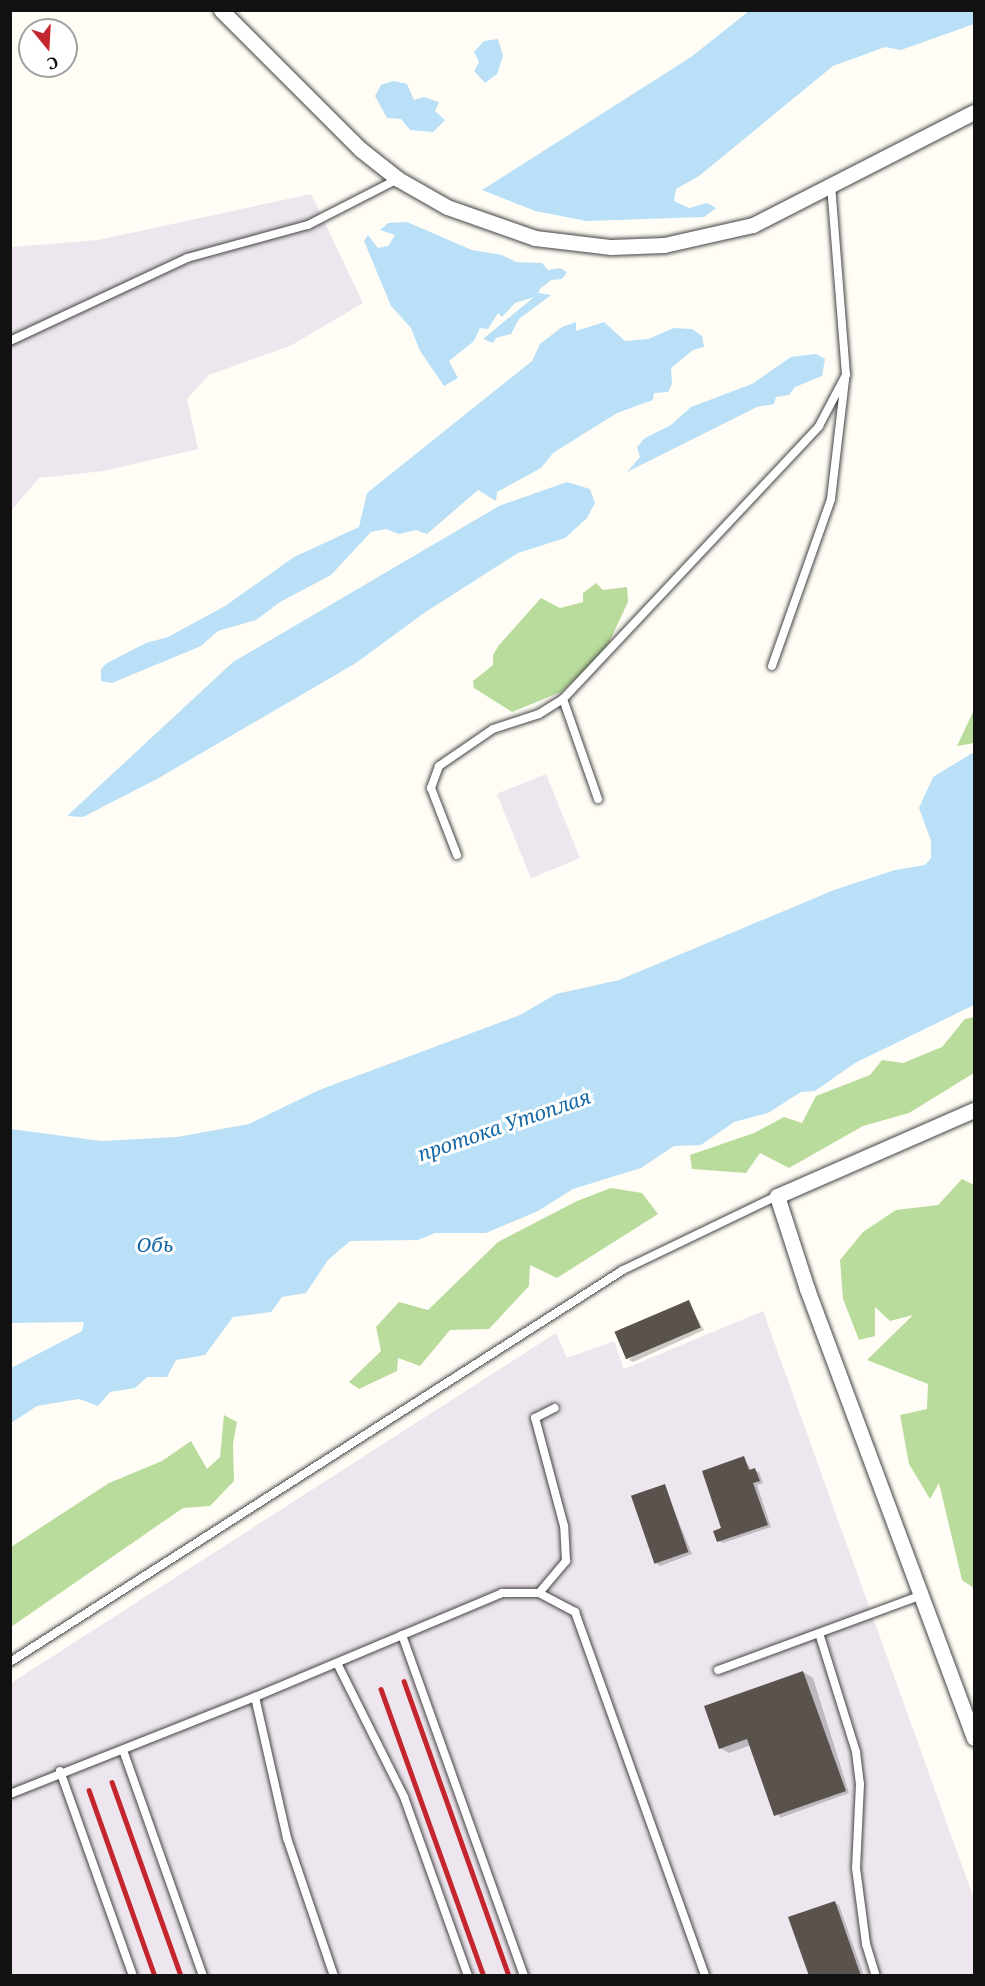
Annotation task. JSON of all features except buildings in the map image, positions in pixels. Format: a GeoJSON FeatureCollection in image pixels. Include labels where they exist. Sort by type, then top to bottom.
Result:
{"type":"FeatureCollection","features":[{"type":"Feature","properties":{"kind":"street"},"geometry":{"type":"LineString","coordinates":[[221,10],[360,149],[398,179],[447,207],[535,238],[611,247],[664,245],[753,225],[975,112]]}},
{"type":"Feature","properties":{"kind":"street"},"geometry":{"type":"LineString","coordinates":[[975,1110],[777,1196],[807,1290],[975,1738]]}},
{"type":"Feature","properties":{"kind":"lane"},"geometry":{"type":"LineString","coordinates":[[10,341],[187,258],[308,225],[398,179]]}},
{"type":"Feature","properties":{"kind":"lane"},"geometry":{"type":"LineString","coordinates":[[772,666],[831,499],[846,375],[831,184]]}},
{"type":"Feature","properties":{"kind":"lane"},"geometry":{"type":"LineString","coordinates":[[457,855],[431,788],[439,766],[493,729],[539,714],[563,699],[819,426],[846,375]]}},
{"type":"Feature","properties":{"kind":"lane"},"geometry":{"type":"LineString","coordinates":[[563,699],[598,799]]}},
{"type":"Feature","properties":{"kind":"lane"},"geometry":{"type":"LineString","coordinates":[[10,1662],[623,1270],[777,1196]]}},
{"type":"Feature","properties":{"kind":"lane"},"geometry":{"type":"LineString","coordinates":[[539,1593],[566,1561],[564,1526],[536,1418],[555,1408]]}},
{"type":"Feature","properties":{"kind":"lane"},"geometry":{"type":"LineString","coordinates":[[10,1794],[60,1771],[123,1750],[255,1697],[502,1593],[539,1593],[575,1612],[705,1976]]}},
{"type":"Feature","properties":{"kind":"lane"},"geometry":{"type":"LineString","coordinates":[[718,1670],[922,1595]]}},
{"type":"Feature","properties":{"kind":"lane"},"geometry":{"type":"LineString","coordinates":[[819,1633],[856,1752],[860,1784],[856,1868],[866,1944],[876,1976]]}},
{"type":"Feature","properties":{"kind":"lane"},"geometry":{"type":"LineString","coordinates":[[402,1635],[524,1976]]}},
{"type":"Feature","properties":{"kind":"lane"},"geometry":{"type":"LineString","coordinates":[[337,1662],[404,1797],[468,1976]]}},
{"type":"Feature","properties":{"kind":"lane"},"geometry":{"type":"LineString","coordinates":[[255,1697],[287,1838],[334,1976]]}},
{"type":"Feature","properties":{"kind":"lane"},"geometry":{"type":"LineString","coordinates":[[123,1750],[203,1976]]}},
{"type":"Feature","properties":{"kind":"lane"},"geometry":{"type":"LineString","coordinates":[[60,1771],[133,1976]]}},
{"type":"Feature","properties":{"kind":"shaded area"},"geometry":{"type":"Polygon","coordinates":[[[311,194],[363,303],[292,345],[209,375],[187,399],[198,449],[104,471],[39,478],[11,511],[11,247],[98,240],[311,194]]]}},
{"type":"Feature","properties":{"kind":"shaded area"},"geometry":{"type":"Polygon","coordinates":[[[546,774],[580,858],[531,878],[497,794],[546,774]]]}},
{"type":"Feature","properties":{"kind":"shaded area"},"geometry":{"type":"Polygon","coordinates":[[[763,1311],[974,1899],[974,1975],[11,1976],[11,1683],[556,1333],[567,1358],[614,1341],[624,1369],[763,1311]]]}},
{"type":"Feature","properties":{"kind":"green space"},"geometry":{"type":"Polygon","coordinates":[[[596,583],[603,590],[627,587],[628,602],[605,651],[561,692],[512,712],[474,688],[473,681],[493,665],[493,655],[499,645],[541,598],[560,608],[583,602],[583,593],[596,583]]]}},
{"type":"Feature","properties":{"kind":"green space"},"geometry":{"type":"Polygon","coordinates":[[[974,709],[974,743],[957,746],[973,712],[974,709]]]}},
{"type":"Feature","properties":{"kind":"green space"},"geometry":{"type":"Polygon","coordinates":[[[974,1017],[974,1073],[909,1113],[863,1126],[789,1168],[760,1153],[746,1173],[692,1169],[690,1155],[754,1133],[784,1117],[802,1123],[816,1096],[870,1075],[882,1060],[903,1063],[942,1047],[965,1019],[974,1017]]]}},
{"type":"Feature","properties":{"kind":"green space"},"geometry":{"type":"Polygon","coordinates":[[[962,1179],[974,1185],[974,1588],[962,1580],[939,1483],[930,1499],[909,1464],[900,1415],[927,1409],[928,1384],[867,1360],[913,1315],[890,1321],[875,1307],[875,1336],[859,1340],[843,1299],[840,1260],[863,1232],[896,1210],[938,1205],[962,1179]]]}},
{"type":"Feature","properties":{"kind":"green space"},"geometry":{"type":"Polygon","coordinates":[[[611,1188],[642,1193],[658,1214],[557,1278],[530,1265],[529,1286],[489,1329],[450,1330],[420,1366],[398,1358],[397,1371],[359,1389],[349,1382],[381,1351],[376,1327],[399,1302],[428,1310],[498,1242],[577,1201],[611,1188]]]}},
{"type":"Feature","properties":{"kind":"green space"},"geometry":{"type":"Polygon","coordinates":[[[224,1415],[237,1422],[233,1444],[234,1481],[210,1506],[183,1508],[11,1627],[11,1547],[109,1483],[162,1461],[191,1441],[207,1469],[220,1457],[224,1415]]]}},
{"type":"Feature","properties":{"kind":"water"},"geometry":{"type":"Polygon","coordinates":[[[749,11],[974,11],[974,24],[901,50],[885,47],[833,66],[699,176],[676,189],[674,201],[689,208],[707,203],[716,208],[704,217],[587,221],[535,211],[482,190],[691,57],[749,11]]]}},
{"type":"Feature","properties":{"kind":"water"},"geometry":{"type":"Polygon","coordinates":[[[498,39],[503,56],[497,74],[485,83],[474,71],[479,62],[474,52],[484,41],[498,39]]]}},
{"type":"Feature","properties":{"kind":"water"},"geometry":{"type":"Polygon","coordinates":[[[393,81],[407,84],[414,100],[424,97],[439,102],[435,111],[445,120],[433,132],[410,130],[401,119],[387,118],[375,96],[381,85],[393,81]]]}},
{"type":"Feature","properties":{"kind":"water"},"geometry":{"type":"Polygon","coordinates":[[[407,222],[472,250],[502,255],[516,262],[542,263],[548,270],[560,268],[567,272],[562,279],[551,280],[540,289],[538,293],[551,295],[519,319],[511,334],[496,338],[493,343],[483,339],[534,297],[515,303],[502,317],[498,313],[488,329],[480,328],[474,341],[449,361],[458,378],[444,386],[420,351],[411,328],[391,306],[364,241],[368,235],[378,248],[388,246],[395,235],[380,230],[388,223],[407,222]]]}},
{"type":"Feature","properties":{"kind":"water"},"geometry":{"type":"Polygon","coordinates":[[[576,322],[576,331],[604,322],[625,341],[648,339],[674,328],[692,329],[702,336],[704,347],[693,350],[671,368],[672,384],[668,392],[654,393],[653,400],[617,413],[553,453],[541,468],[497,492],[496,501],[478,490],[427,534],[416,530],[399,534],[386,529],[371,532],[331,575],[280,602],[256,620],[218,631],[201,646],[112,683],[101,681],[101,669],[107,663],[146,643],[168,637],[225,606],[294,557],[359,527],[367,493],[532,361],[540,344],[562,327],[576,322]]]}},
{"type":"Feature","properties":{"kind":"water"},"geometry":{"type":"Polygon","coordinates":[[[816,354],[825,359],[822,376],[795,387],[789,395],[776,397],[774,404],[757,407],[627,472],[640,457],[637,447],[645,438],[671,425],[691,407],[752,384],[791,357],[816,354]]]}},
{"type":"Feature","properties":{"kind":"water"},"geometry":{"type":"Polygon","coordinates":[[[567,482],[590,489],[595,503],[587,518],[565,538],[518,553],[424,613],[356,663],[157,779],[83,817],[67,816],[233,662],[499,506],[567,482]]]}},
{"type":"Feature","properties":{"kind":"water","name":"Обь"},"geometry":{"type":"Polygon","coordinates":[[[974,752],[974,1005],[855,1063],[815,1091],[801,1092],[768,1113],[734,1122],[701,1145],[674,1146],[641,1168],[573,1189],[538,1211],[486,1233],[435,1233],[418,1240],[350,1241],[328,1260],[306,1293],[282,1297],[271,1312],[233,1317],[205,1355],[176,1360],[167,1377],[147,1377],[135,1388],[110,1392],[98,1406],[79,1399],[37,1406],[11,1423],[11,1368],[82,1331],[84,1322],[11,1323],[11,1129],[101,1141],[177,1137],[249,1124],[319,1090],[520,1015],[556,994],[619,980],[834,890],[895,870],[925,865],[931,858],[931,841],[919,808],[933,777],[974,752]]]}},
{"type":"Feature","properties":{"kind":"railway"},"geometry":{"type":"LineString","coordinates":[[404,1681],[509,1976]]}},
{"type":"Feature","properties":{"kind":"railway"},"geometry":{"type":"LineString","coordinates":[[381,1689],[484,1976]]}},
{"type":"Feature","properties":{"kind":"railway"},"geometry":{"type":"LineString","coordinates":[[112,1782],[181,1976]]}},
{"type":"Feature","properties":{"kind":"railway"},"geometry":{"type":"LineString","coordinates":[[89,1790],[155,1976]]}},
{"type":"Feature","properties":{"kind":"water label","name":"протока Утоплая"},"geometry":{"type":"Point","coordinates":[504,1125]}}]}
